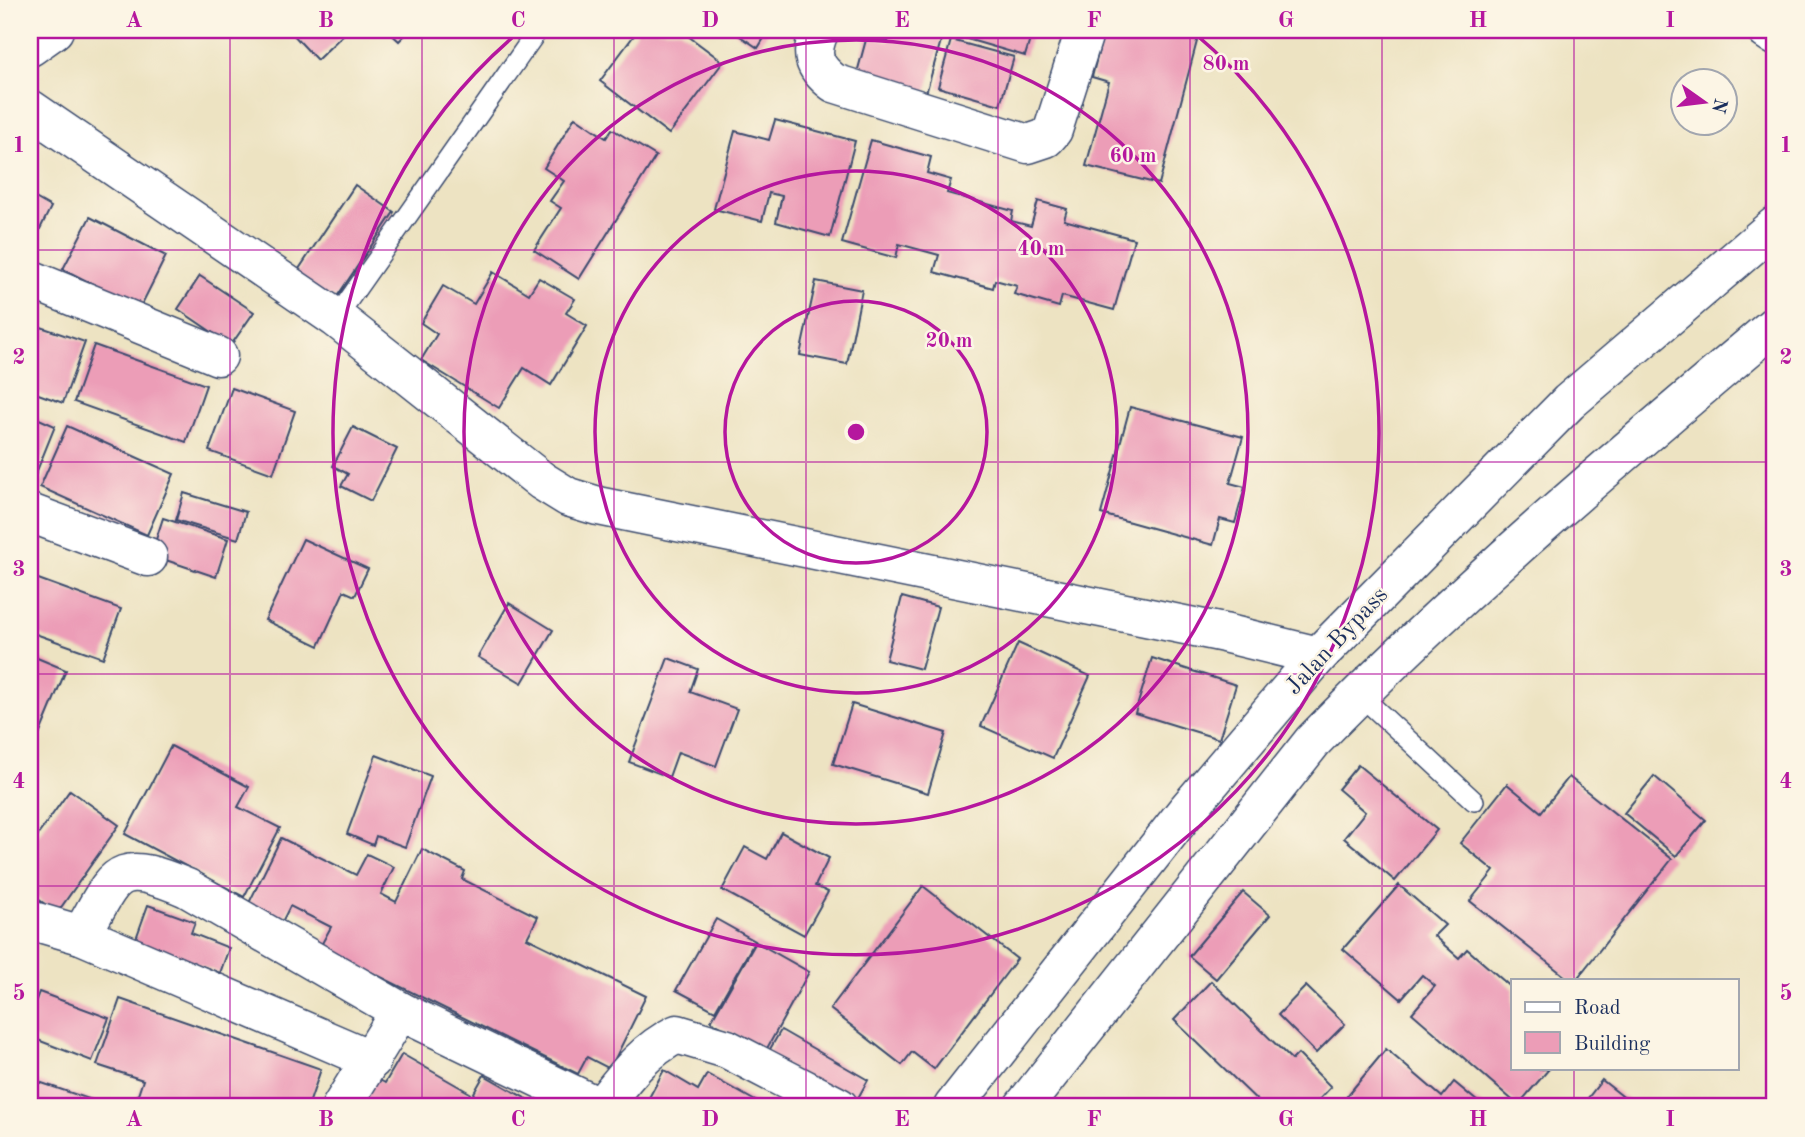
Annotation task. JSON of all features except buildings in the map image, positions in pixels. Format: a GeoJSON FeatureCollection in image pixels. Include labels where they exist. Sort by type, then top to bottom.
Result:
{"type":"FeatureCollection","features":[{"type":"Feature","properties":{"kind":"main road"},"geometry":{"type":"LineString","coordinates":[[30,47],[54,30]]}},
{"type":"Feature","properties":{"kind":"main road"},"geometry":{"type":"LineString","coordinates":[[820,30],[812,52],[817,70],[834,83],[1028,144],[1045,138],[1053,130],[1085,30]]}},
{"type":"Feature","properties":{"kind":"main road"},"geometry":{"type":"LineString","coordinates":[[1766,30],[1775,36]]}},
{"type":"Feature","properties":{"kind":"main road"},"geometry":{"type":"LineString","coordinates":[[30,109],[336,318],[541,481],[568,496],[598,506],[1224,633],[1318,656]]}},
{"type":"Feature","properties":{"kind":"main road","name":"Jalan Bypass"},"geometry":{"type":"LineString","coordinates":[[953,1107],[1187,810],[1318,656],[1569,402],[1775,226]]}},
{"type":"Feature","properties":{"kind":"main road"},"geometry":{"type":"LineString","coordinates":[[30,279],[218,356]]}},
{"type":"Feature","properties":{"kind":"main road"},"geometry":{"type":"LineString","coordinates":[[1023,1107],[1313,741],[1359,694],[1623,453],[1775,325]]}},
{"type":"Feature","properties":{"kind":"main road"},"geometry":{"type":"LineString","coordinates":[[30,513],[148,557]]}},
{"type":"Feature","properties":{"kind":"main road"},"geometry":{"type":"LineString","coordinates":[[81,934],[115,878],[134,871],[159,876],[187,888],[400,1011],[600,1107],[639,1059],[656,1044],[677,1034],[727,1049],[839,1107]]}},
{"type":"Feature","properties":{"kind":"main road"},"geometry":{"type":"LineString","coordinates":[[30,920],[81,934],[372,1060]]}},
{"type":"Feature","properties":{"kind":"main road"},"geometry":{"type":"LineString","coordinates":[[341,1107],[400,1011]]}},
{"type":"Feature","properties":{"kind":"lane"},"geometry":{"type":"LineString","coordinates":[[336,318],[538,30]]}},
{"type":"Feature","properties":{"kind":"lane"},"geometry":{"type":"LineString","coordinates":[[1359,694],[1474,801]]}}]}
